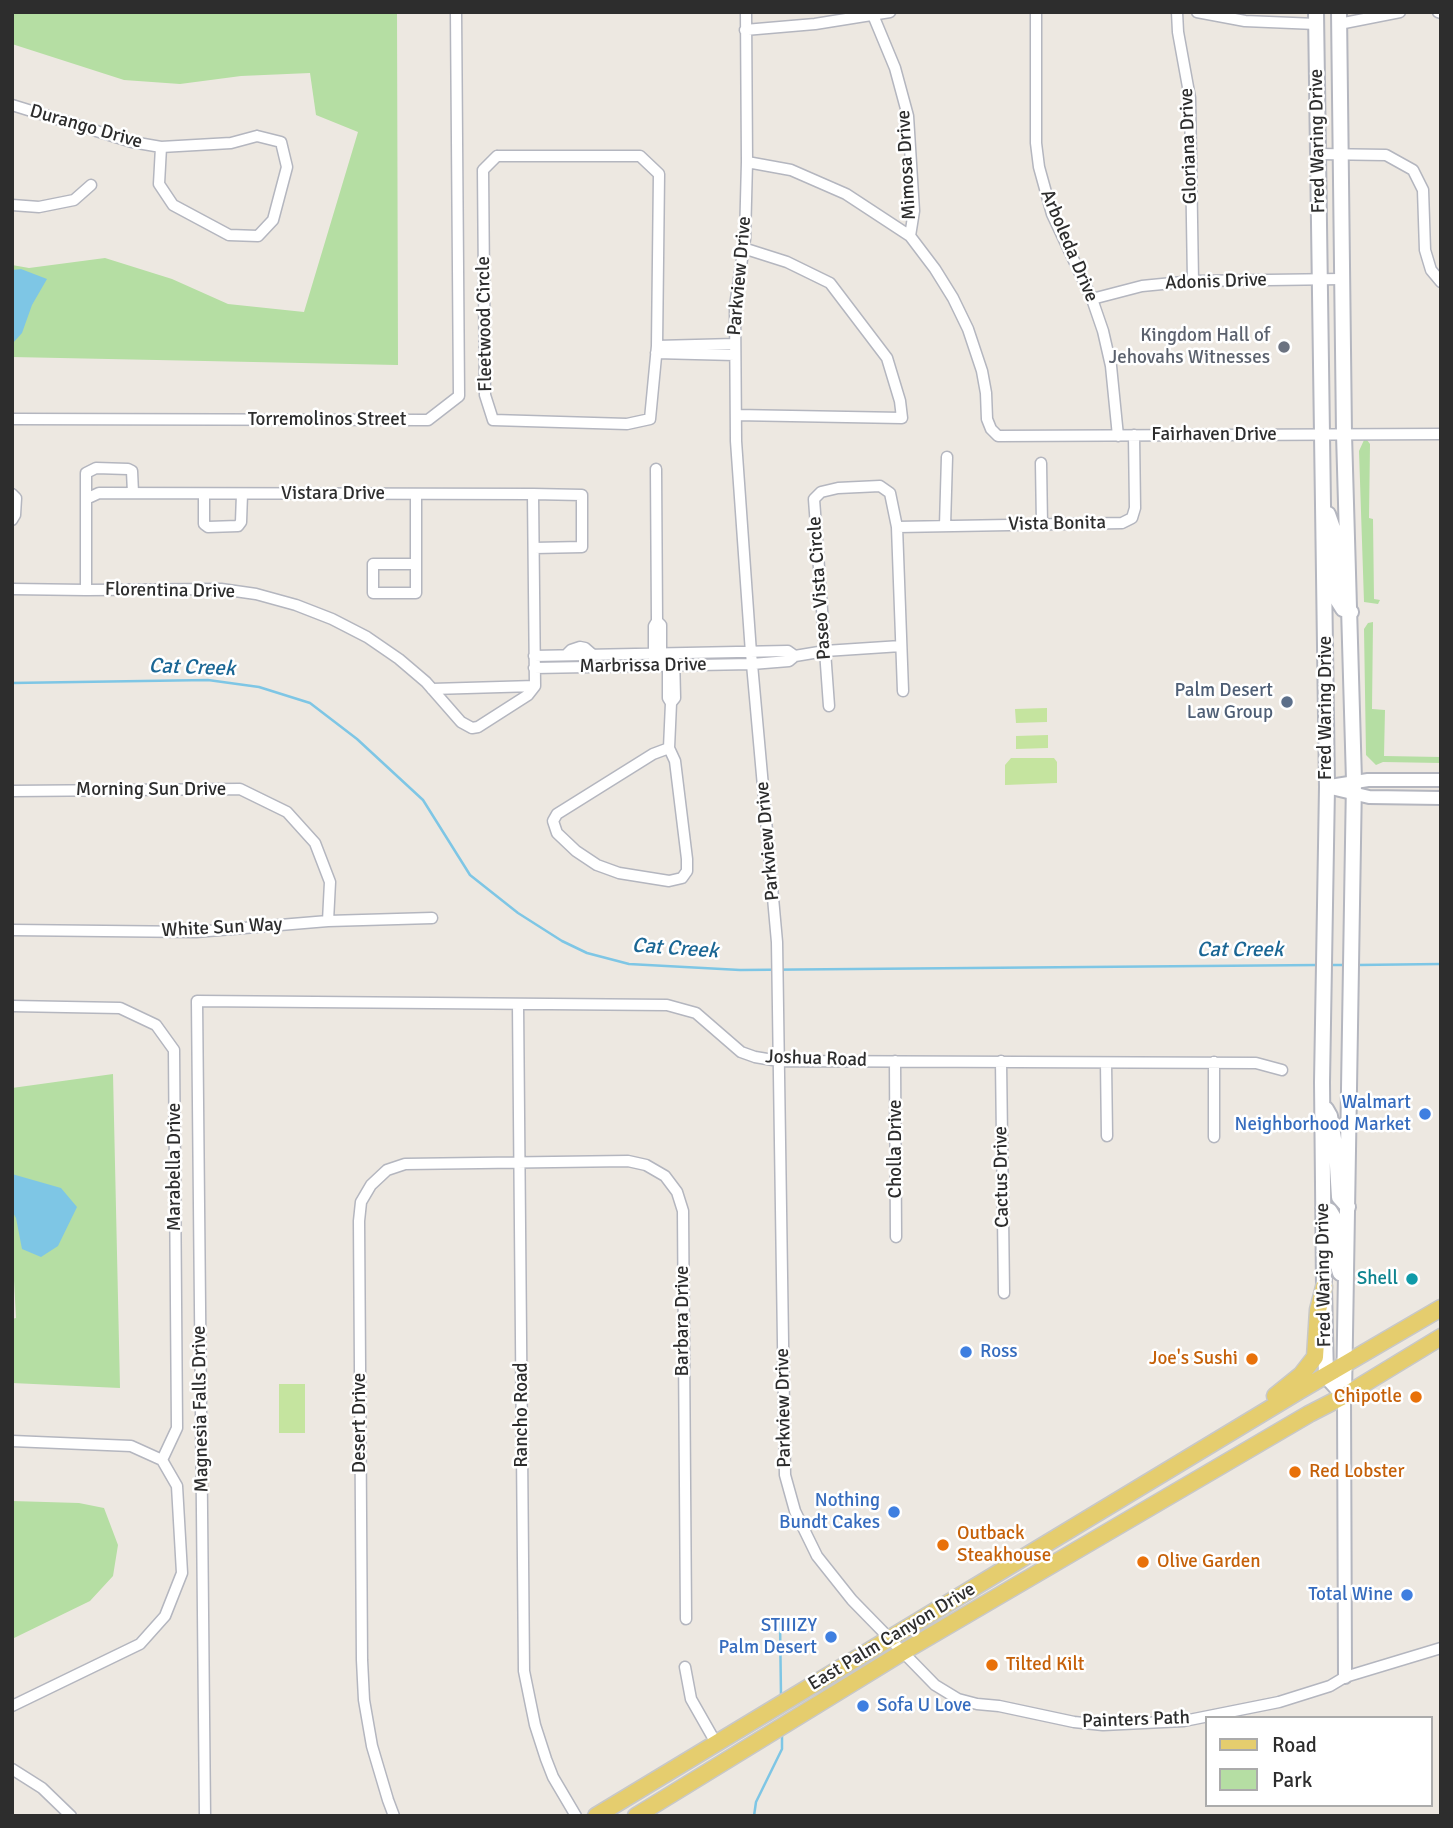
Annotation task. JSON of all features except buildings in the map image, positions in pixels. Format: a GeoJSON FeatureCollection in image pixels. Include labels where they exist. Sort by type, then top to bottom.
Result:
{"type":"FeatureCollection","features":[{"type":"Feature","properties":{"kind":"main road"},"geometry":{"type":"LineString","coordinates":[[1327,12],[1339,18]]}},
{"type":"Feature","properties":{"kind":"main road"},"geometry":{"type":"LineString","coordinates":[[1316,18],[1329,37],[1330,72],[1339,104]]}},
{"type":"Feature","properties":{"kind":"main road","name":"Fred Waring Drive"},"geometry":{"type":"LineString","coordinates":[[1316,18],[1327,787],[1322,1103],[1324,1287],[1326,1376],[1344,1396]]}},
{"type":"Feature","properties":{"kind":"main road","name":"Fred Waring Drive"},"geometry":{"type":"LineString","coordinates":[[1339,18],[1344,435],[1354,788],[1344,1396]]}},
{"type":"Feature","properties":{"kind":"main road"},"geometry":{"type":"LineString","coordinates":[[1323,500],[1334,531],[1338,601],[1343,608],[1351,612]]}},
{"type":"Feature","properties":{"kind":"main road"},"geometry":{"type":"LineString","coordinates":[[1322,1103],[1330,1116],[1334,1131],[1339,1197],[1348,1207]]}},
{"type":"Feature","properties":{"kind":"main road"},"geometry":{"type":"LineString","coordinates":[[1323,1208],[1330,1211],[1336,1221],[1337,1263],[1346,1287]]}},
{"type":"Feature","properties":{"kind":"main road"},"geometry":{"type":"LineString","coordinates":[[1256,1417],[1279,1392],[1301,1375],[1315,1357],[1318,1310],[1324,1287]]}},
{"type":"Feature","properties":{"kind":"main road","name":"East Palm Canyon Drive"},"geometry":{"type":"LineString","coordinates":[[596,1816],[1441,1308]]}},
{"type":"Feature","properties":{"kind":"main road","name":"East Palm Canyon Drive"},"geometry":{"type":"LineString","coordinates":[[636,1816],[904,1652],[1441,1337]]}},
{"type":"Feature","properties":{"kind":"street","name":"Torremolinos Street"},"geometry":{"type":"LineString","coordinates":[[12,419],[428,420],[458,397],[456,12]]}},
{"type":"Feature","properties":{"kind":"street","name":"Parkview Drive"},"geometry":{"type":"LineString","coordinates":[[746,12],[747,162],[743,248],[735,306],[736,415],[751,658],[777,942],[785,1475],[795,1511],[817,1556],[852,1600],[889,1638]]}},
{"type":"Feature","properties":{"kind":"street"},"geometry":{"type":"LineString","coordinates":[[746,30],[815,24],[890,12]]}},
{"type":"Feature","properties":{"kind":"street","name":"Arboleda Drive"},"geometry":{"type":"LineString","coordinates":[[1036,12],[1036,142],[1039,167],[1052,214],[1092,299],[1111,366],[1118,436]]}},
{"type":"Feature","properties":{"kind":"street","name":"Gloriana Drive"},"geometry":{"type":"LineString","coordinates":[[1177,12],[1190,98],[1193,281]]}},
{"type":"Feature","properties":{"kind":"street"},"geometry":{"type":"LineString","coordinates":[[1197,12],[1245,21],[1316,18]]}},
{"type":"Feature","properties":{"kind":"street"},"geometry":{"type":"LineString","coordinates":[[1339,18],[1401,12]]}},
{"type":"Feature","properties":{"kind":"street","name":"Mimosa Drive"},"geometry":{"type":"LineString","coordinates":[[873,15],[895,68],[908,116],[914,211],[910,236]]}},
{"type":"Feature","properties":{"kind":"street","name":"Durango Drive"},"geometry":{"type":"LineString","coordinates":[[12,105],[132,142],[161,147],[231,143],[257,136],[281,142],[287,167],[273,220],[258,236],[229,235],[173,205],[159,184],[161,147]]}},
{"type":"Feature","properties":{"kind":"street"},"geometry":{"type":"LineString","coordinates":[[1318,154],[1387,155],[1413,170],[1423,190],[1425,250],[1432,270],[1441,282]]}},
{"type":"Feature","properties":{"kind":"street","name":"Fleetwood Circle"},"geometry":{"type":"LineString","coordinates":[[497,156],[640,156],[659,174],[657,349],[650,419],[628,424],[493,420],[485,395],[483,170],[497,156]]}},
{"type":"Feature","properties":{"kind":"street"},"geometry":{"type":"LineString","coordinates":[[747,162],[791,170],[846,194],[910,236]]}},
{"type":"Feature","properties":{"kind":"street"},"geometry":{"type":"LineString","coordinates":[[12,205],[39,207],[75,200],[91,185]]}},
{"type":"Feature","properties":{"kind":"street","name":"Fairhaven Drive"},"geometry":{"type":"LineString","coordinates":[[910,236],[936,269],[968,329],[982,371],[986,393],[986,419],[990,429],[999,436],[1441,435]]}},
{"type":"Feature","properties":{"kind":"street"},"geometry":{"type":"LineString","coordinates":[[736,415],[902,418],[900,401],[887,358],[830,283],[787,262],[743,248]]}},
{"type":"Feature","properties":{"kind":"street","name":"Adonis Drive"},"geometry":{"type":"LineString","coordinates":[[1092,299],[1142,286],[1193,281],[1342,279]]}},
{"type":"Feature","properties":{"kind":"street"},"geometry":{"type":"LineString","coordinates":[[657,349],[735,350]]}},
{"type":"Feature","properties":{"kind":"street","name":"Vista Bonita"},"geometry":{"type":"LineString","coordinates":[[897,527],[1122,523],[1132,518],[1135,508],[1135,435]]}},
{"type":"Feature","properties":{"kind":"street"},"geometry":{"type":"LineString","coordinates":[[945,526],[947,457]]}},
{"type":"Feature","properties":{"kind":"street"},"geometry":{"type":"LineString","coordinates":[[1041,463],[1042,525]]}},
{"type":"Feature","properties":{"kind":"street"},"geometry":{"type":"LineString","coordinates":[[86,590],[86,473],[96,468],[128,469],[132,471],[133,494]]}},
{"type":"Feature","properties":{"kind":"street"},"geometry":{"type":"LineString","coordinates":[[656,469],[657,621],[661,625],[658,638],[671,684],[668,698],[671,704],[669,748],[674,761],[687,871],[682,878],[669,881],[619,873],[597,865],[576,852],[557,834],[553,821],[557,814],[653,754],[669,748]]}},
{"type":"Feature","properties":{"kind":"street","name":"Paseo Vista Circle"},"geometry":{"type":"LineString","coordinates":[[830,706],[814,499],[821,492],[838,488],[880,486],[890,493],[897,527],[903,691]]}},
{"type":"Feature","properties":{"kind":"street","name":"Vistara Drive"},"geometry":{"type":"LineString","coordinates":[[86,499],[99,493],[582,495],[582,547],[534,548]]}},
{"type":"Feature","properties":{"kind":"street"},"geometry":{"type":"LineString","coordinates":[[12,494],[16,498],[12,520]]}},
{"type":"Feature","properties":{"kind":"street"},"geometry":{"type":"LineString","coordinates":[[204,494],[204,524],[208,527],[238,526],[241,522],[242,494]]}},
{"type":"Feature","properties":{"kind":"street"},"geometry":{"type":"LineString","coordinates":[[432,689],[535,686],[533,494]]}},
{"type":"Feature","properties":{"kind":"street"},"geometry":{"type":"LineString","coordinates":[[416,495],[416,564],[416,593],[373,593],[373,564],[416,564]]}},
{"type":"Feature","properties":{"kind":"street","name":"Florentina Drive"},"geometry":{"type":"LineString","coordinates":[[12,589],[221,589],[256,594],[296,605],[332,618],[399,659],[432,689],[461,722],[472,728],[478,727],[528,695],[535,686]]}},
{"type":"Feature","properties":{"kind":"street","name":"Marbrissa Drive"},"geometry":{"type":"LineString","coordinates":[[534,668],[567,667],[607,660],[751,658],[788,651],[795,656],[825,651],[901,646]]}},
{"type":"Feature","properties":{"kind":"street"},"geometry":{"type":"LineString","coordinates":[[566,655],[567,667]]}},
{"type":"Feature","properties":{"kind":"street","name":"Marbrissa Drive"},"geometry":{"type":"LineString","coordinates":[[534,656],[593,655],[607,660]]}},
{"type":"Feature","properties":{"kind":"street"},"geometry":{"type":"LineString","coordinates":[[1354,788],[1441,780]]}},
{"type":"Feature","properties":{"kind":"street"},"geometry":{"type":"LineString","coordinates":[[1327,787],[1441,798]]}},
{"type":"Feature","properties":{"kind":"street","name":"Morning Sun Drive"},"geometry":{"type":"LineString","coordinates":[[12,790],[240,789],[287,812],[314,842],[330,882],[328,921]]}},
{"type":"Feature","properties":{"kind":"street","name":"White Sun Way"},"geometry":{"type":"LineString","coordinates":[[12,930],[196,932],[328,921],[432,918]]}},
{"type":"Feature","properties":{"kind":"street","name":"Joshua Road"},"geometry":{"type":"LineString","coordinates":[[197,1001],[667,1005],[696,1013],[741,1052],[755,1058],[1214,1062],[1256,1063],[1282,1070]]}},
{"type":"Feature","properties":{"kind":"street","name":"Magnesia Falls Drive"},"geometry":{"type":"LineString","coordinates":[[197,1001],[205,1816]]}},
{"type":"Feature","properties":{"kind":"street","name":"Rancho Road"},"geometry":{"type":"LineString","coordinates":[[518,1003],[524,1671],[545,1759],[576,1816]]}},
{"type":"Feature","properties":{"kind":"street","name":"Marabella Drive"},"geometry":{"type":"LineString","coordinates":[[12,1006],[120,1008],[156,1025],[174,1050],[177,1428],[162,1460]]}},
{"type":"Feature","properties":{"kind":"street","name":"Cholla Drive"},"geometry":{"type":"LineString","coordinates":[[895,1061],[896,1237]]}},
{"type":"Feature","properties":{"kind":"street","name":"Cactus Drive"},"geometry":{"type":"LineString","coordinates":[[1001,1061],[1004,1293]]}},
{"type":"Feature","properties":{"kind":"street"},"geometry":{"type":"LineString","coordinates":[[1214,1062],[1214,1137]]}},
{"type":"Feature","properties":{"kind":"street"},"geometry":{"type":"LineString","coordinates":[[1106,1063],[1107,1136]]}},
{"type":"Feature","properties":{"kind":"street","name":"Barbara Drive"},"geometry":{"type":"LineString","coordinates":[[520,1163],[628,1161],[646,1165],[665,1176],[677,1192],[682,1211],[686,1619]]}},
{"type":"Feature","properties":{"kind":"street","name":"Desert Drive"},"geometry":{"type":"LineString","coordinates":[[394,1816],[372,1746],[364,1700],[359,1221],[361,1202],[371,1185],[387,1170],[405,1164],[520,1163]]}},
{"type":"Feature","properties":{"kind":"street","name":"Fred Waring Drive"},"geometry":{"type":"LineString","coordinates":[[1344,1396],[1345,1677]]}},
{"type":"Feature","properties":{"kind":"street"},"geometry":{"type":"LineString","coordinates":[[12,1441],[131,1446],[162,1460],[177,1486],[182,1573],[165,1616],[140,1644],[12,1706]]}},
{"type":"Feature","properties":{"kind":"street","name":"Painters Path"},"geometry":{"type":"LineString","coordinates":[[889,1638],[935,1685],[958,1699],[1074,1722],[1103,1725],[1204,1717]]}},
{"type":"Feature","properties":{"kind":"street","name":"Painters Path"},"geometry":{"type":"LineString","coordinates":[[1208,1716],[1279,1702],[1330,1686],[1345,1677],[1441,1648]]}},
{"type":"Feature","properties":{"kind":"street"},"geometry":{"type":"LineString","coordinates":[[685,1667],[691,1699],[722,1739]]}},
{"type":"Feature","properties":{"kind":"street"},"geometry":{"type":"LineString","coordinates":[[12,1769],[42,1788],[71,1816]]}},
{"type":"Feature","properties":{"kind":"green space"},"geometry":{"type":"Polygon","coordinates":[[[12,12],[397,12],[398,365],[12,357],[12,265],[29,268],[105,258],[172,279],[228,304],[304,312],[358,132],[316,115],[310,73],[241,76],[180,84],[124,80],[12,44],[12,12]]]}},
{"type":"Feature","properties":{"kind":"green space"},"geometry":{"type":"Polygon","coordinates":[[[1364,440],[1370,444],[1369,518],[1373,519],[1374,599],[1380,600],[1378,604],[1364,602],[1359,451],[1364,440]]]}},
{"type":"Feature","properties":{"kind":"green space"},"geometry":{"type":"Polygon","coordinates":[[[1373,622],[1372,709],[1385,710],[1384,756],[1441,757],[1441,763],[1383,762],[1376,765],[1366,755],[1364,629],[1368,623],[1373,622]]]}},
{"type":"Feature","properties":{"kind":"green space"},"geometry":{"type":"Polygon","coordinates":[[[1047,708],[1047,722],[1016,723],[1015,709],[1047,708]]]}},
{"type":"Feature","properties":{"kind":"green space"},"geometry":{"type":"Polygon","coordinates":[[[1048,735],[1048,748],[1016,749],[1016,736],[1048,735]]]}},
{"type":"Feature","properties":{"kind":"green space"},"geometry":{"type":"Polygon","coordinates":[[[1011,758],[1054,758],[1057,762],[1057,783],[1005,785],[1005,765],[1011,758]]]}},
{"type":"Feature","properties":{"kind":"green space"},"geometry":{"type":"Polygon","coordinates":[[[113,1074],[120,1388],[12,1383],[12,1319],[16,1318],[12,1243],[12,1088],[113,1074]]]}},
{"type":"Feature","properties":{"kind":"green space"},"geometry":{"type":"Polygon","coordinates":[[[279,1384],[305,1384],[305,1433],[279,1433],[279,1384]]]}},
{"type":"Feature","properties":{"kind":"green space"},"geometry":{"type":"Polygon","coordinates":[[[12,1501],[79,1503],[104,1508],[118,1545],[113,1576],[90,1601],[12,1639],[12,1501]]]}},
{"type":"Feature","properties":{"kind":"water"},"geometry":{"type":"Polygon","coordinates":[[[21,269],[47,279],[32,305],[22,333],[12,344],[12,270],[21,269]]]}},
{"type":"Feature","properties":{"kind":"water"},"geometry":{"type":"Polygon","coordinates":[[[12,1174],[61,1188],[77,1207],[58,1246],[41,1257],[22,1249],[12,1211],[12,1174]]]}},
{"type":"Feature","properties":{"kind":"waterway","name":"Cat Creek"},"geometry":{"type":"LineString","coordinates":[[12,683],[208,680],[259,687],[310,703],[357,739],[423,800],[470,875],[518,913],[562,941],[587,953],[629,964],[740,970],[1318,965]]}},
{"type":"Feature","properties":{"kind":"waterway","name":"Cat Creek"},"geometry":{"type":"LineString","coordinates":[[1357,965],[1441,964]]}},
{"type":"Feature","properties":{"kind":"waterway","name":"Cat Creek"},"geometry":{"type":"LineString","coordinates":[[1329,965],[1346,965]]}},
{"type":"Feature","properties":{"kind":"waterway"},"geometry":{"type":"LineString","coordinates":[[780,1621],[781,1696]]}},
{"type":"Feature","properties":{"kind":"waterway"},"geometry":{"type":"LineString","coordinates":[[754,1816],[756,1802],[782,1749],[782,1734]]}},
{"type":"Feature","properties":{"kind":"place","name":"Kingdom Hall of Jehovahs Witnesses"},"geometry":{"type":"Point","coordinates":[1284,347]}},
{"type":"Feature","properties":{"kind":"place","name":"Palm Desert Law Group"},"geometry":{"type":"Point","coordinates":[1287,702]}},
{"type":"Feature","properties":{"kind":"place","name":"Walmart Neighborhood Market"},"geometry":{"type":"Point","coordinates":[1425,1114]}},
{"type":"Feature","properties":{"kind":"place","name":"Shell"},"geometry":{"type":"Point","coordinates":[1412,1279]}},
{"type":"Feature","properties":{"kind":"place","name":"Ross"},"geometry":{"type":"Point","coordinates":[966,1352]}},
{"type":"Feature","properties":{"kind":"place","name":"Joe's Sushi"},"geometry":{"type":"Point","coordinates":[1252,1359]}},
{"type":"Feature","properties":{"kind":"place","name":"Chipotle"},"geometry":{"type":"Point","coordinates":[1416,1397]}},
{"type":"Feature","properties":{"kind":"place","name":"Red Lobster"},"geometry":{"type":"Point","coordinates":[1295,1472]}},
{"type":"Feature","properties":{"kind":"place","name":"Nothing Bundt Cakes"},"geometry":{"type":"Point","coordinates":[894,1512]}},
{"type":"Feature","properties":{"kind":"place","name":"Outback Steakhouse"},"geometry":{"type":"Point","coordinates":[943,1545]}},
{"type":"Feature","properties":{"kind":"place","name":"Olive Garden"},"geometry":{"type":"Point","coordinates":[1143,1562]}},
{"type":"Feature","properties":{"kind":"place","name":"Total Wine"},"geometry":{"type":"Point","coordinates":[1407,1595]}},
{"type":"Feature","properties":{"kind":"place","name":"STIIIZY Palm Desert"},"geometry":{"type":"Point","coordinates":[831,1637]}},
{"type":"Feature","properties":{"kind":"place","name":"Tilted Kilt"},"geometry":{"type":"Point","coordinates":[992,1665]}},
{"type":"Feature","properties":{"kind":"place","name":"Sofa U Love"},"geometry":{"type":"Point","coordinates":[863,1706]}}]}
